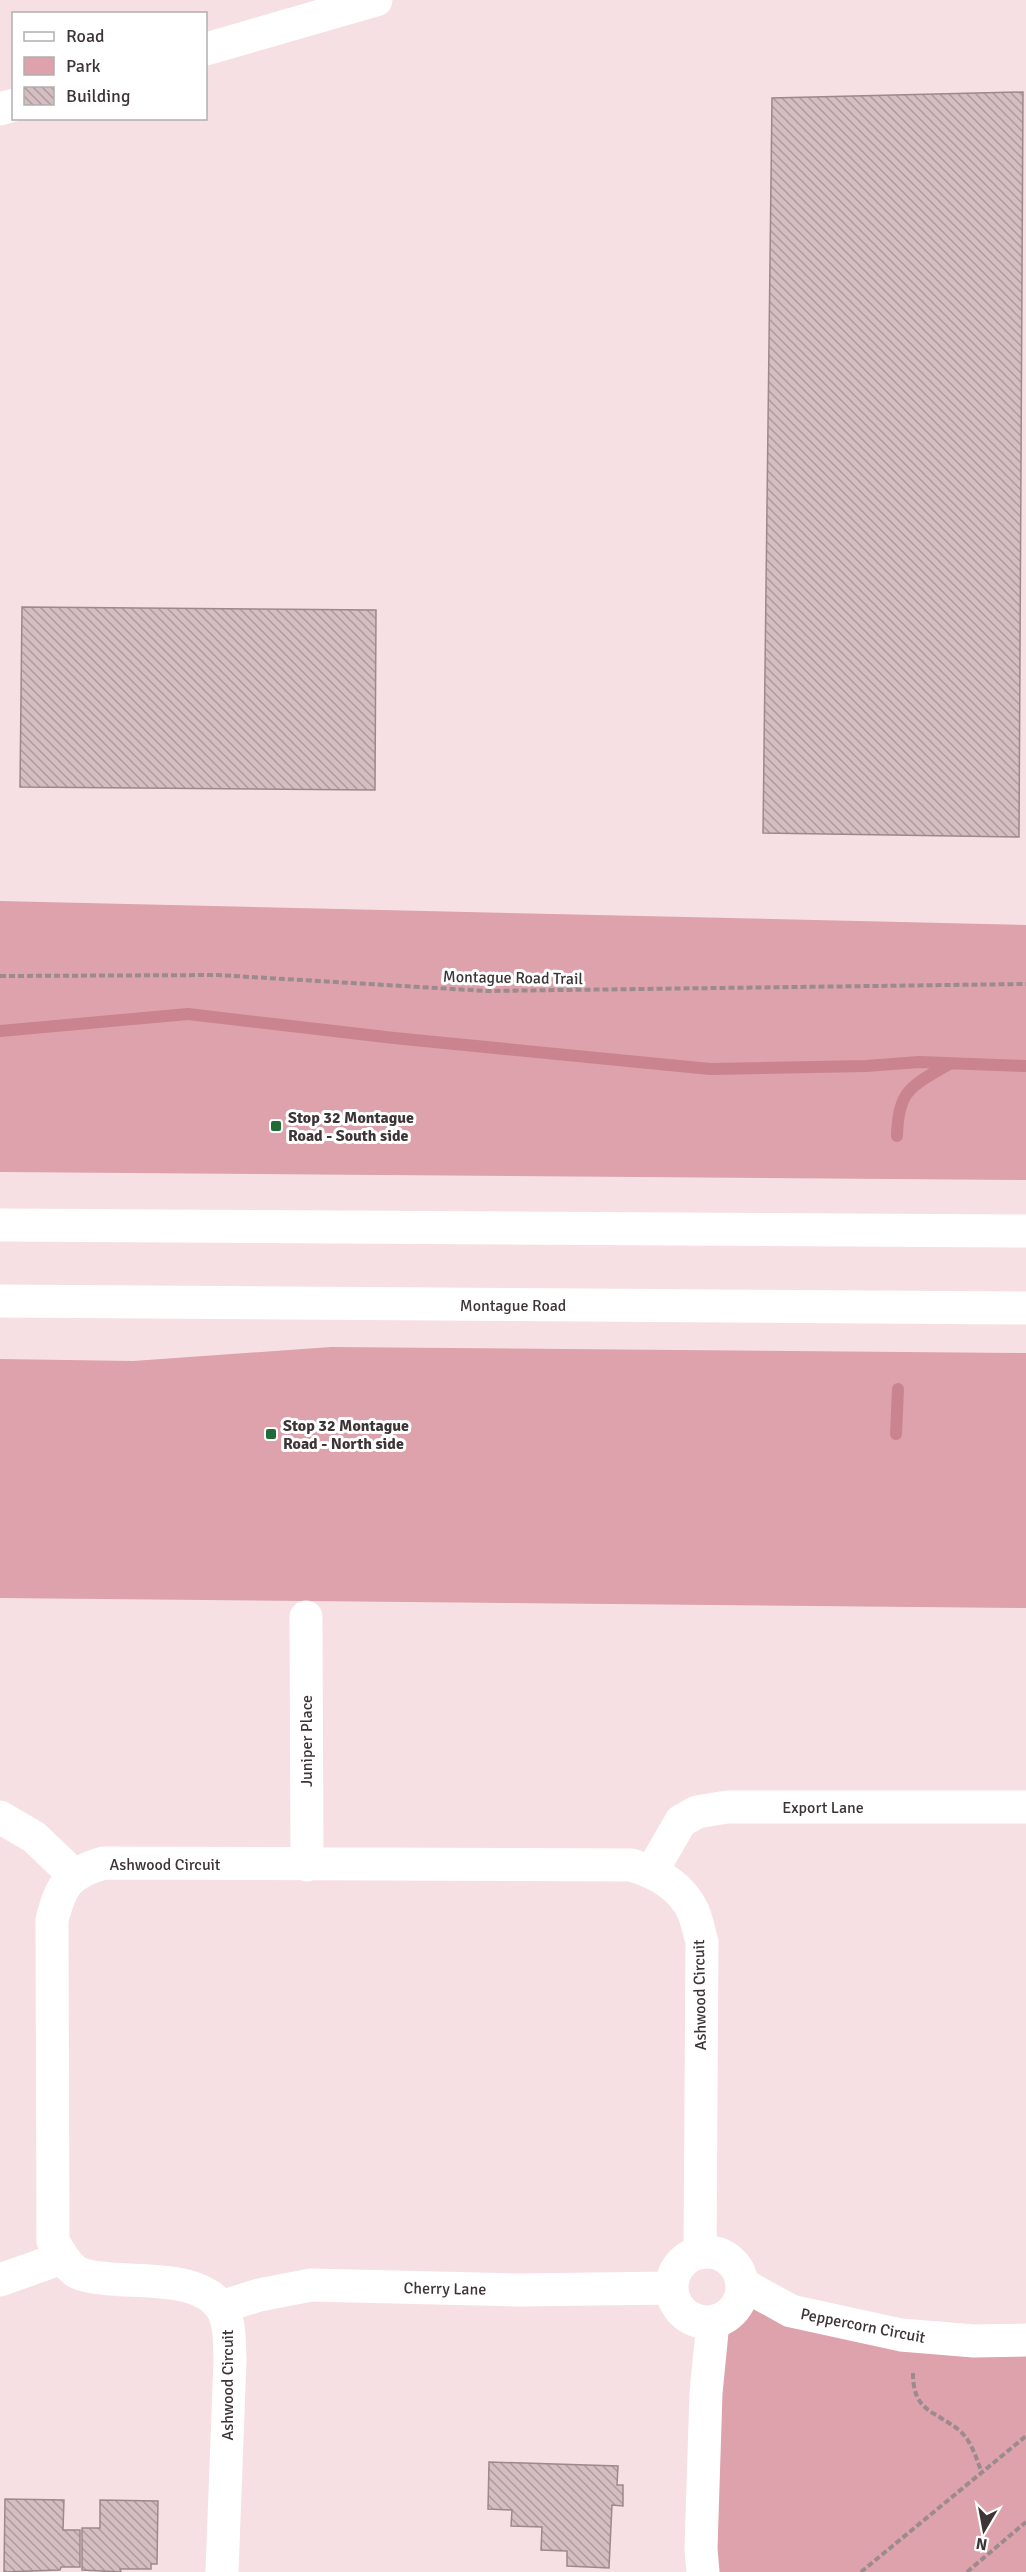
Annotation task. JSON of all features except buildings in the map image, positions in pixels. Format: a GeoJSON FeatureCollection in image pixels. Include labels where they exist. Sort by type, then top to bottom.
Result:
{"type":"FeatureCollection","features":[{"type":"Feature","properties":{"kind":"street"},"geometry":{"type":"LineString","coordinates":[[207,49],[376,0]]}},
{"type":"Feature","properties":{"kind":"street"},"geometry":{"type":"LineString","coordinates":[[0,1225],[1026,1231]]}},
{"type":"Feature","properties":{"kind":"street","name":"Montague Road"},"geometry":{"type":"LineString","coordinates":[[0,1301],[1026,1308]]}},
{"type":"Feature","properties":{"kind":"street","name":"Juniper Place"},"geometry":{"type":"LineString","coordinates":[[306,1617],[307,1865]]}},
{"type":"Feature","properties":{"kind":"street","name":"Export Lane"},"geometry":{"type":"LineString","coordinates":[[652,1871],[681,1821],[697,1812],[707,1810],[727,1807],[1026,1807]]}},
{"type":"Feature","properties":{"kind":"street"},"geometry":{"type":"LineString","coordinates":[[0,1817],[34,1837],[74,1875],[58,1897],[52,1920],[53,2241],[62,2258],[0,2280]]}},
{"type":"Feature","properties":{"kind":"street","name":"Ashwood Circuit"},"geometry":{"type":"LineString","coordinates":[[74,1875],[85,1868],[104,1863],[631,1865],[652,1871],[676,1888],[693,1911],[702,1942],[700,2253]]}},
{"type":"Feature","properties":{"kind":"street"},"geometry":{"type":"LineString","coordinates":[[700,2253],[714,2253],[728,2259],[738,2270],[742,2284],[741,2297],[735,2309],[725,2318],[713,2322],[701,2322],[690,2318],[675,2300],[672,2288],[674,2276],[680,2266],[688,2258],[700,2253]]}},
{"type":"Feature","properties":{"kind":"street","name":"Ashwood Circuit"},"geometry":{"type":"LineString","coordinates":[[62,2258],[77,2272],[98,2278],[189,2286],[207,2292],[221,2307],[228,2327],[230,2360],[222,2572]]}},
{"type":"Feature","properties":{"kind":"street","name":"Peppercorn Circuit"},"geometry":{"type":"LineString","coordinates":[[742,2284],[791,2311],[901,2335],[975,2341],[1026,2340]]}},
{"type":"Feature","properties":{"kind":"street","name":"Cherry Lane"},"geometry":{"type":"LineString","coordinates":[[221,2307],[259,2295],[311,2285],[519,2290],[672,2288]]}},
{"type":"Feature","properties":{"kind":"street"},"geometry":{"type":"LineString","coordinates":[[703,2572],[701,2550],[706,2393],[713,2322]]}},
{"type":"Feature","properties":{"kind":"path","name":"Montague Road Trail"},"geometry":{"type":"LineString","coordinates":[[0,976],[217,975],[487,991],[1026,984]]}},
{"type":"Feature","properties":{"kind":"path"},"geometry":{"type":"LineString","coordinates":[[913,2370],[913,2390],[924,2409],[960,2431],[971,2445],[982,2473]]}},
{"type":"Feature","properties":{"kind":"path"},"geometry":{"type":"LineString","coordinates":[[861,2572],[1026,2436]]}},
{"type":"Feature","properties":{"kind":"path"},"geometry":{"type":"LineString","coordinates":[[967,2572],[973,2570],[1026,2522]]}},
{"type":"Feature","properties":{"kind":"green space"},"geometry":{"type":"Polygon","coordinates":[[[0,901],[1026,925],[1026,1180],[0,1172],[0,901]]]}},
{"type":"Feature","properties":{"kind":"green space"},"geometry":{"type":"Polygon","coordinates":[[[331,1347],[1026,1353],[1026,1608],[0,1598],[0,1359],[133,1361],[331,1347]]]}},
{"type":"Feature","properties":{"kind":"green space"},"geometry":{"type":"Polygon","coordinates":[[[741,2297],[791,2311],[1026,2340],[1026,2572],[703,2572],[725,2318],[735,2309],[741,2297]]]}},
{"type":"Feature","properties":{"kind":"waterway"},"geometry":{"type":"LineString","coordinates":[[0,1031],[188,1014],[394,1038],[710,1069],[866,1066],[919,1062],[1026,1066]]}},
{"type":"Feature","properties":{"kind":"waterway"},"geometry":{"type":"LineString","coordinates":[[897,1136],[900,1108],[904,1098],[917,1084],[949,1064]]}},
{"type":"Feature","properties":{"kind":"waterway"},"geometry":{"type":"LineString","coordinates":[[896,1434],[898,1389]]}},
{"type":"Feature","properties":{"kind":"place","name":"Stop 32 Montague Road - South side"},"geometry":{"type":"Point","coordinates":[276,1126]}},
{"type":"Feature","properties":{"kind":"place","name":"Stop 32 Montague Road - North side"},"geometry":{"type":"Point","coordinates":[271,1434]}}]}
